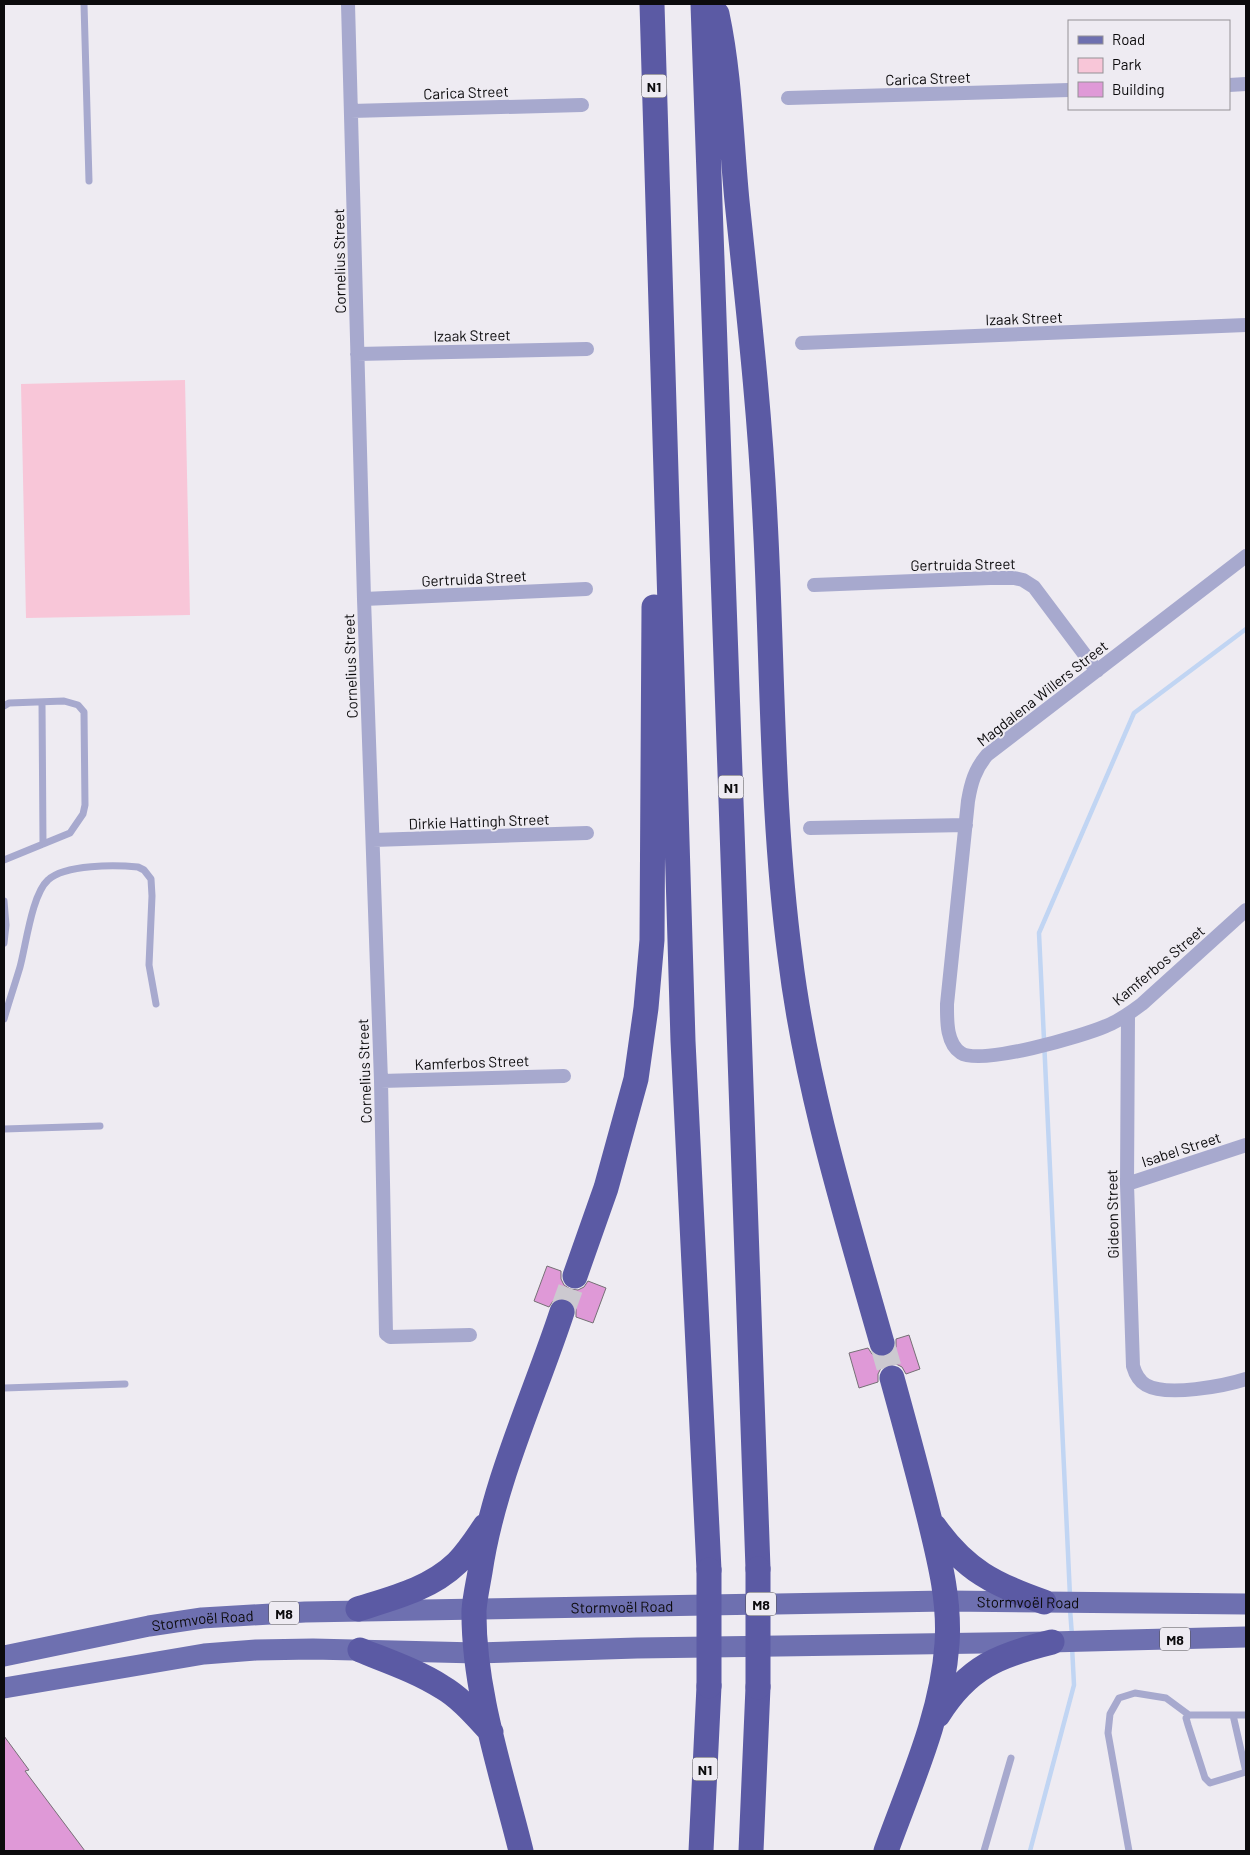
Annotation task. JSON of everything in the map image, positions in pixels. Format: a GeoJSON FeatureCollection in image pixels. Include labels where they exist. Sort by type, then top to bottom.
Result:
{"type":"FeatureCollection","features":[{"type":"Feature","properties":{"kind":"highway","name":"N1"},"geometry":{"type":"LineString","coordinates":[[652,4],[683,1031],[709,1570],[709,1686],[701,1851]]}},
{"type":"Feature","properties":{"kind":"highway","name":"N1"},"geometry":{"type":"LineString","coordinates":[[703,4],[758,1569],[758,1687],[751,1851]]}},
{"type":"Feature","properties":{"kind":"highway"},"geometry":{"type":"LineString","coordinates":[[715,4],[720,28],[730,110],[750,321],[765,515],[781,865],[790,956],[800,1025],[818,1106],[882,1343]]}},
{"type":"Feature","properties":{"kind":"highway"},"geometry":{"type":"LineString","coordinates":[[574,1276],[606,1188],[636,1079],[646,1008],[652,940],[657,168]]}},
{"type":"Feature","properties":{"kind":"highway"},"geometry":{"type":"LineString","coordinates":[[521,1851],[482,1695],[474,1608],[482,1554],[502,1479],[562,1312]]}},
{"type":"Feature","properties":{"kind":"highway"},"geometry":{"type":"LineString","coordinates":[[886,1851],[932,1724],[943,1675],[947,1643],[946,1601],[941,1568],[892,1378]]}},
{"type":"Feature","properties":{"kind":"highway"},"geometry":{"type":"LineString","coordinates":[[358,1609],[404,1595],[427,1585],[459,1561],[490,1520]]}},
{"type":"Feature","properties":{"kind":"highway"},"geometry":{"type":"LineString","coordinates":[[930,1520],[950,1548],[974,1570],[1002,1586],[1046,1602]]}},
{"type":"Feature","properties":{"kind":"highway"},"geometry":{"type":"LineString","coordinates":[[932,1724],[955,1690],[976,1672],[1012,1652],[1053,1642]]}},
{"type":"Feature","properties":{"kind":"highway"},"geometry":{"type":"LineString","coordinates":[[360,1650],[421,1675],[443,1687],[458,1698],[491,1732]]}},
{"type":"Feature","properties":{"kind":"main road","name":"Stormvoël Road"},"geometry":{"type":"LineString","coordinates":[[4,1656],[122,1631],[202,1618],[358,1609],[946,1601],[1246,1604]]}},
{"type":"Feature","properties":{"kind":"main road","name":"M8"},"geometry":{"type":"LineString","coordinates":[[4,1688],[204,1654],[256,1650],[477,1652],[1246,1637]]}},
{"type":"Feature","properties":{"kind":"main road"},"geometry":{"type":"LineString","coordinates":[[4,1702],[61,1688],[99,1673]]}},
{"type":"Feature","properties":{"kind":"street","name":"Cornelius Street"},"geometry":{"type":"LineString","coordinates":[[348,4],[364,599],[381,1081],[386,1336],[470,1335]]}},
{"type":"Feature","properties":{"kind":"street"},"geometry":{"type":"LineString","coordinates":[[1230,85],[1246,84]]}},
{"type":"Feature","properties":{"kind":"street","name":"Carica Street"},"geometry":{"type":"LineString","coordinates":[[788,98],[1068,90]]}},
{"type":"Feature","properties":{"kind":"street","name":"Carica Street"},"geometry":{"type":"LineString","coordinates":[[352,111],[582,105]]}},
{"type":"Feature","properties":{"kind":"street","name":"Izaak Street"},"geometry":{"type":"LineString","coordinates":[[802,343],[1246,325]]}},
{"type":"Feature","properties":{"kind":"street","name":"Izaak Street"},"geometry":{"type":"LineString","coordinates":[[357,354],[587,349]]}},
{"type":"Feature","properties":{"kind":"street","name":"Magdalena Willers Street"},"geometry":{"type":"LineString","coordinates":[[966,1056],[953,1043],[948,1029],[947,1015],[970,787],[976,770],[987,755],[1246,556]]}},
{"type":"Feature","properties":{"kind":"street","name":"Gertruida Street"},"geometry":{"type":"LineString","coordinates":[[814,585],[990,578],[1023,580],[1034,588],[1046,602],[1097,671]]}},
{"type":"Feature","properties":{"kind":"street","name":"Gertruida Street"},"geometry":{"type":"LineString","coordinates":[[364,599],[586,589]]}},
{"type":"Feature","properties":{"kind":"street"},"geometry":{"type":"LineString","coordinates":[[810,828],[966,825]]}},
{"type":"Feature","properties":{"kind":"street","name":"Dirkie Hattingh Street"},"geometry":{"type":"LineString","coordinates":[[373,840],[587,834]]}},
{"type":"Feature","properties":{"kind":"street","name":"Kamferbos Street"},"geometry":{"type":"LineString","coordinates":[[966,1056],[994,1055],[1029,1048],[1092,1031],[1128,1015],[1246,910]]}},
{"type":"Feature","properties":{"kind":"street","name":"Gideon Street"},"geometry":{"type":"LineString","coordinates":[[1128,1015],[1127,1184],[1133,1366],[1136,1375],[1144,1384],[1167,1390],[1218,1386],[1246,1379]]}},
{"type":"Feature","properties":{"kind":"street","name":"Kamferbos Street"},"geometry":{"type":"LineString","coordinates":[[381,1081],[564,1076]]}},
{"type":"Feature","properties":{"kind":"street","name":"Isabel Street"},"geometry":{"type":"LineString","coordinates":[[1127,1184],[1246,1145]]}},
{"type":"Feature","properties":{"kind":"lane"},"geometry":{"type":"LineString","coordinates":[[84,4],[89,181]]}},
{"type":"Feature","properties":{"kind":"lane"},"geometry":{"type":"LineString","coordinates":[[42,702],[43,844]]}},
{"type":"Feature","properties":{"kind":"lane"},"geometry":{"type":"LineString","coordinates":[[4,706],[9,703],[72,702],[78,705],[84,712],[85,805],[83,814],[70,833],[4,860]]}},
{"type":"Feature","properties":{"kind":"lane"},"geometry":{"type":"LineString","coordinates":[[4,1018],[42,887],[55,874],[68,870],[95,867],[138,867],[144,870],[151,879],[149,965],[156,1004]]}},
{"type":"Feature","properties":{"kind":"lane"},"geometry":{"type":"LineString","coordinates":[[4,902],[6,925],[4,943]]}},
{"type":"Feature","properties":{"kind":"lane"},"geometry":{"type":"LineString","coordinates":[[4,1129],[100,1126]]}},
{"type":"Feature","properties":{"kind":"lane"},"geometry":{"type":"LineString","coordinates":[[4,1388],[125,1384]]}},
{"type":"Feature","properties":{"kind":"lane"},"geometry":{"type":"LineString","coordinates":[[1129,1851],[1108,1733],[1110,1714],[1119,1698],[1135,1693],[1166,1698],[1188,1715],[1246,1715]]}},
{"type":"Feature","properties":{"kind":"lane"},"geometry":{"type":"LineString","coordinates":[[1188,1715],[1186,1718],[1205,1778],[1210,1783],[1246,1772],[1233,1715]]}},
{"type":"Feature","properties":{"kind":"lane"},"geometry":{"type":"LineString","coordinates":[[984,1851],[1011,1758]]}},
{"type":"Feature","properties":{"kind":"green space"},"geometry":{"type":"Polygon","coordinates":[[[185,380],[190,615],[26,618],[21,384],[185,380]]]}},
{"type":"Feature","properties":{"kind":"building"},"geometry":{"type":"Polygon","coordinates":[[[547,1266],[561,1271],[561,1279],[564,1285],[570,1289],[578,1290],[584,1287],[588,1281],[606,1288],[593,1323],[576,1317],[576,1309],[572,1302],[567,1299],[559,1298],[553,1301],[549,1307],[534,1301],[547,1266]]]}},
{"type":"Feature","properties":{"kind":"building"},"geometry":{"type":"Polygon","coordinates":[[[909,1335],[920,1369],[906,1374],[902,1367],[896,1364],[888,1364],[881,1368],[878,1374],[878,1382],[859,1388],[849,1353],[868,1348],[872,1354],[878,1357],[886,1357],[896,1347],[896,1339],[909,1335]]]}},
{"type":"Feature","properties":{"kind":"building"},"geometry":{"type":"Polygon","coordinates":[[[4,1736],[29,1770],[25,1771],[85,1851],[4,1851],[4,1736]]]}},
{"type":"Feature","properties":{"kind":"waterway"},"geometry":{"type":"LineString","coordinates":[[1070,1596],[1039,933],[1134,713],[1246,629]]}},
{"type":"Feature","properties":{"kind":"waterway"},"geometry":{"type":"LineString","coordinates":[[1070,1609],[1072,1636]]}},
{"type":"Feature","properties":{"kind":"waterway"},"geometry":{"type":"LineString","coordinates":[[1030,1851],[1074,1685],[1072,1646]]}},
{"type":"Feature","properties":{"kind":"tunnel"},"geometry":{"type":"LineString","coordinates":[[562,1312],[575,1276]]}},
{"type":"Feature","properties":{"kind":"tunnel"},"geometry":{"type":"LineString","coordinates":[[882,1343],[892,1378]]}}]}
